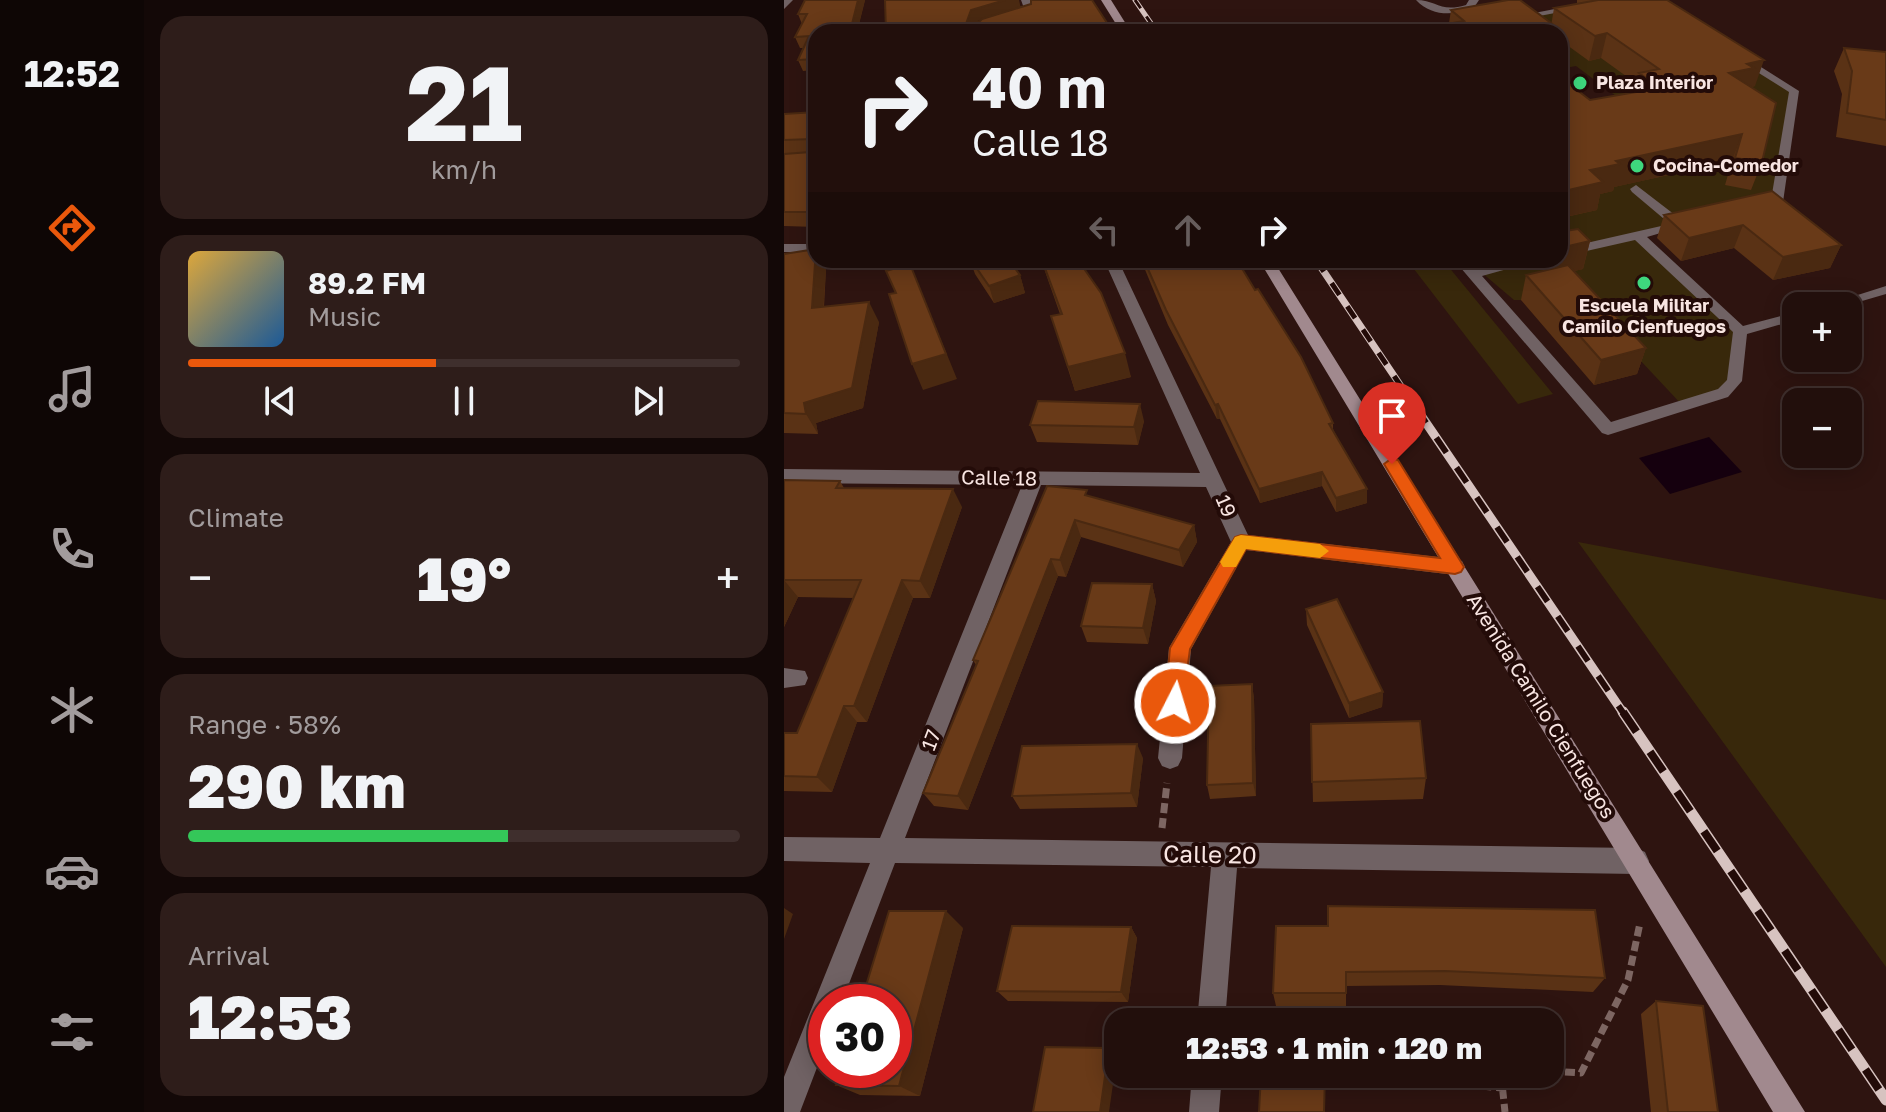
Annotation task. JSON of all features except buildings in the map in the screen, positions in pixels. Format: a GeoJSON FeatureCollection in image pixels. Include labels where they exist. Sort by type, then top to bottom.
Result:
{"type":"FeatureCollection","features":[{"type":"Feature","properties":{"kind":"street"},"geometry":{"type":"LineString","coordinates":[[784,6],[788,0]]}},
{"type":"Feature","properties":{"kind":"street"},"geometry":{"type":"LineString","coordinates":[[1106,0],[1121,24]]}},
{"type":"Feature","properties":{"kind":"street"},"geometry":{"type":"LineString","coordinates":[[784,248],[808,248]]}},
{"type":"Feature","properties":{"kind":"street","name":"19"},"geometry":{"type":"LineString","coordinates":[[1115,268],[1241,542],[1180,648],[1170,758]]}},
{"type":"Feature","properties":{"kind":"street","name":"Avenida Camilo Cienfuegos"},"geometry":{"type":"LineString","coordinates":[[1271,268],[1790,1112]]}},
{"type":"Feature","properties":{"kind":"street","name":"Calle 18"},"geometry":{"type":"LineString","coordinates":[[784,476],[1215,480]]}},
{"type":"Feature","properties":{"kind":"street","name":"17"},"geometry":{"type":"LineString","coordinates":[[835,984],[1034,478]]}},
{"type":"Feature","properties":{"kind":"street"},"geometry":{"type":"LineString","coordinates":[[1241,542],[1455,567]]}},
{"type":"Feature","properties":{"kind":"street","name":"Calle 20"},"geometry":{"type":"LineString","coordinates":[[784,849],[1636,861]]}},
{"type":"Feature","properties":{"kind":"street"},"geometry":{"type":"LineString","coordinates":[[1212,1008],[1225,855]]}},
{"type":"Feature","properties":{"kind":"street"},"geometry":{"type":"LineString","coordinates":[[785,1109],[808,1052]]}},
{"type":"Feature","properties":{"kind":"street"},"geometry":{"type":"LineString","coordinates":[[1204,1112],[1206,1088]]}},
{"type":"Feature","properties":{"kind":"lane"},"geometry":{"type":"LineString","coordinates":[[985,24],[1030,12],[1026,0]]}},
{"type":"Feature","properties":{"kind":"lane"},"geometry":{"type":"LineString","coordinates":[[1421,0],[1444,16],[1470,7],[1474,0]]}},
{"type":"Feature","properties":{"kind":"lane"},"geometry":{"type":"LineString","coordinates":[[1504,19],[1617,0]]}},
{"type":"Feature","properties":{"kind":"lane"},"geometry":{"type":"LineString","coordinates":[[1729,50],[1794,91],[1777,202],[1754,208]]}},
{"type":"Feature","properties":{"kind":"lane"},"geometry":{"type":"LineString","coordinates":[[1636,189],[1679,225]]}},
{"type":"Feature","properties":{"kind":"lane"},"geometry":{"type":"LineString","coordinates":[[1568,251],[1694,222]]}},
{"type":"Feature","properties":{"kind":"lane"},"geometry":{"type":"LineString","coordinates":[[1637,235],[1740,331]]}},
{"type":"Feature","properties":{"kind":"lane"},"geometry":{"type":"LineString","coordinates":[[1468,268],[1608,429],[1723,393],[1734,381],[1740,331]]}},
{"type":"Feature","properties":{"kind":"lane"},"geometry":{"type":"LineString","coordinates":[[1473,274],[1498,268]]}},
{"type":"Feature","properties":{"kind":"lane"},"geometry":{"type":"LineString","coordinates":[[1862,297],[1886,290]]}},
{"type":"Feature","properties":{"kind":"lane"},"geometry":{"type":"LineString","coordinates":[[1740,331],[1782,320]]}},
{"type":"Feature","properties":{"kind":"path"},"geometry":{"type":"LineString","coordinates":[[1159,854],[1170,758]]}},
{"type":"Feature","properties":{"kind":"path"},"geometry":{"type":"LineString","coordinates":[[1564,1072],[1581,1073],[1628,980],[1650,883]]}},
{"type":"Feature","properties":{"kind":"path"},"geometry":{"type":"LineString","coordinates":[[1502,1088],[1505,1112]]}},
{"type":"Feature","properties":{"kind":"shaded area"},"geometry":{"type":"Polygon","coordinates":[[[1617,0],[1794,91],[1777,202],[1638,235],[1740,331],[1734,375],[1730,383],[1715,395],[1683,406],[1639,359],[1521,300],[1514,300],[1473,268],[1568,268],[1568,167],[1573,109],[1620,99],[1576,66],[1568,68],[1568,24],[1475,24],[1617,0]]]}},
{"type":"Feature","properties":{"kind":"shaded area"},"geometry":{"type":"Polygon","coordinates":[[[1413,268],[1450,268],[1553,394],[1518,404],[1413,268]]]}},
{"type":"Feature","properties":{"kind":"shaded area"},"geometry":{"type":"Polygon","coordinates":[[[1709,437],[1742,472],[1670,494],[1639,458],[1709,437]]]}},
{"type":"Feature","properties":{"kind":"shaded area"},"geometry":{"type":"Polygon","coordinates":[[[1578,542],[1886,600],[1886,967],[1578,542]]]}},
{"type":"Feature","properties":{"kind":"railway"},"geometry":{"type":"LineString","coordinates":[[1135,0],[1152,24]]}},
{"type":"Feature","properties":{"kind":"railway"},"geometry":{"type":"LineString","coordinates":[[1321,268],[1417,410]]}},
{"type":"Feature","properties":{"kind":"railway"},"geometry":{"type":"LineString","coordinates":[[1416,408],[1624,714]]}},
{"type":"Feature","properties":{"kind":"railway"},"geometry":{"type":"LineString","coordinates":[[1623,712],[1886,1100]]}},
{"type":"Feature","properties":{"kind":"slow traffic"},"geometry":{"type":"LineString","coordinates":[[1230,562],[1241,542],[1320,551]]}},
{"type":"Feature","properties":{"kind":"place","name":"Plaza Interior"},"geometry":{"type":"Point","coordinates":[1580,83]}},
{"type":"Feature","properties":{"kind":"place","name":"Cocina-Comedor"},"geometry":{"type":"Point","coordinates":[1637,166]}},
{"type":"Feature","properties":{"kind":"place","name":"Escuela Militar Camilo Cienfuegos"},"geometry":{"type":"Point","coordinates":[1644,283]}},
{"type":"Feature","properties":{"kind":"route"},"geometry":{"type":"LineString","coordinates":[[1175,703],[1180,648],[1241,542],[1455,567],[1392,464]]}}]}
